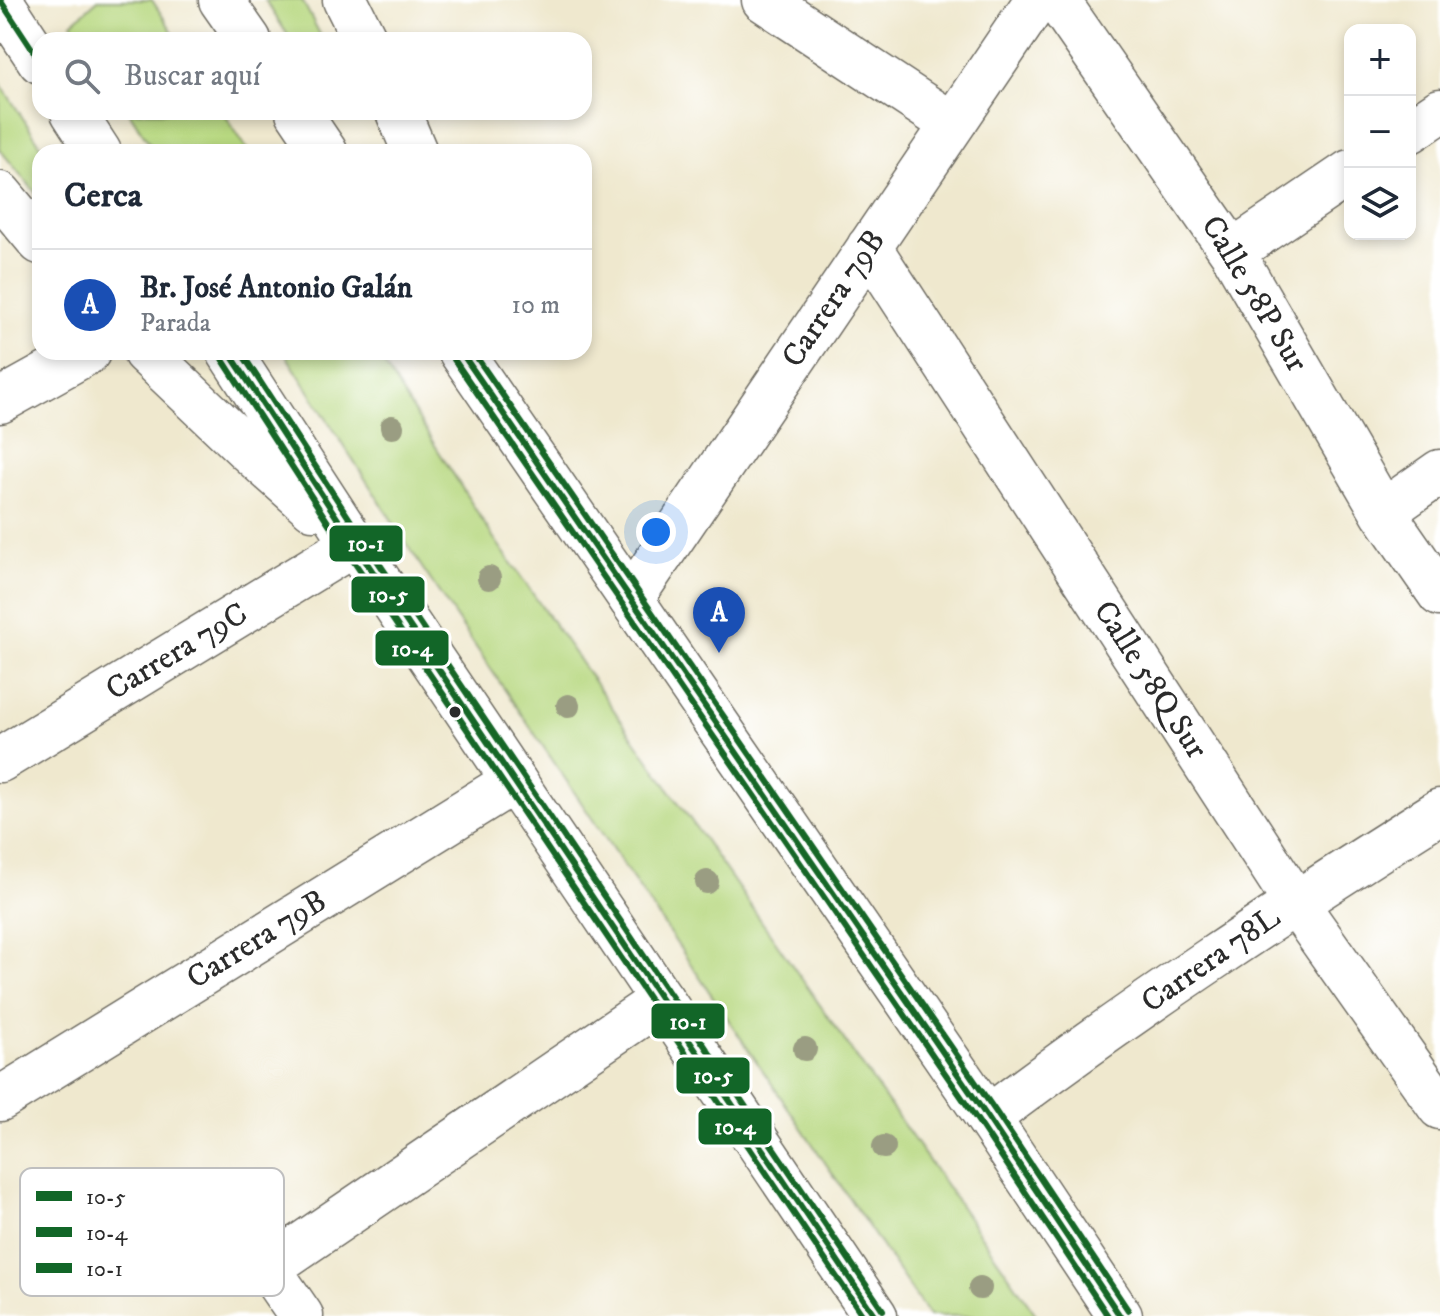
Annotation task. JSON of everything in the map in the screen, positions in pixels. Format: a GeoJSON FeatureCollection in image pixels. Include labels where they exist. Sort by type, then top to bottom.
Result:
{"type":"FeatureCollection","features":[{"type":"Feature","properties":{"kind":"street"},"geometry":{"type":"LineString","coordinates":[[0,0],[32,49]]}},
{"type":"Feature","properties":{"kind":"street"},"geometry":{"type":"LineString","coordinates":[[221,0],[243,32]]}},
{"type":"Feature","properties":{"kind":"street"},"geometry":{"type":"LineString","coordinates":[[764,0],[952,124]]}},
{"type":"Feature","properties":{"kind":"street","name":"Carrera 79B"},"geometry":{"type":"LineString","coordinates":[[631,599],[1037,0]]}},
{"type":"Feature","properties":{"kind":"street","name":"Calle 58P Sur"},"geometry":{"type":"LineString","coordinates":[[1057,0],[1232,252],[1383,512],[1440,594]]}},
{"type":"Feature","properties":{"kind":"street"},"geometry":{"type":"LineString","coordinates":[[1416,127],[1440,111]]}},
{"type":"Feature","properties":{"kind":"street"},"geometry":{"type":"LineString","coordinates":[[78,120],[94,144]]}},
{"type":"Feature","properties":{"kind":"street"},"geometry":{"type":"LineString","coordinates":[[303,120],[320,144]]}},
{"type":"Feature","properties":{"kind":"street"},"geometry":{"type":"LineString","coordinates":[[401,120],[412,144]]}},
{"type":"Feature","properties":{"kind":"street"},"geometry":{"type":"LineString","coordinates":[[1232,252],[1344,176]]}},
{"type":"Feature","properties":{"kind":"street"},"geometry":{"type":"LineString","coordinates":[[0,194],[32,232]]}},
{"type":"Feature","properties":{"kind":"street","name":"Calle 58Q Sur"},"geometry":{"type":"LineString","coordinates":[[869,247],[1295,902],[1440,1107]]}},
{"type":"Feature","properties":{"kind":"street"},"geometry":{"type":"LineString","coordinates":[[0,401],[74,360]]}},
{"type":"Feature","properties":{"kind":"street"},"geometry":{"type":"LineString","coordinates":[[153,360],[354,544]]}},
{"type":"Feature","properties":{"kind":"street"},"geometry":{"type":"LineString","coordinates":[[234,360],[354,544],[875,1316]]}},
{"type":"Feature","properties":{"kind":"street"},"geometry":{"type":"LineString","coordinates":[[466,360],[988,1118],[1120,1316]]}},
{"type":"Feature","properties":{"kind":"street"},"geometry":{"type":"LineString","coordinates":[[497,360],[540,469]]}},
{"type":"Feature","properties":{"kind":"street"},"geometry":{"type":"LineString","coordinates":[[1383,512],[1440,472]]}},
{"type":"Feature","properties":{"kind":"street","name":"Carrera 79C"},"geometry":{"type":"LineString","coordinates":[[0,760],[354,544]]}},
{"type":"Feature","properties":{"kind":"street","name":"Carrera 79B"},"geometry":{"type":"LineString","coordinates":[[0,1099],[514,781]]}},
{"type":"Feature","properties":{"kind":"street","name":"Carrera 78L"},"geometry":{"type":"LineString","coordinates":[[988,1118],[1295,902],[1440,811]]}},
{"type":"Feature","properties":{"kind":"street"},"geometry":{"type":"LineString","coordinates":[[284,1257],[662,1000]]}},
{"type":"Feature","properties":{"kind":"street"},"geometry":{"type":"LineString","coordinates":[[284,1291],[301,1316]]}},
{"type":"Feature","properties":{"kind":"green space"},"geometry":{"type":"Polygon","coordinates":[[[98,0],[152,0],[173,32],[78,32],[72,23],[98,0]]]}},
{"type":"Feature","properties":{"kind":"green space"},"geometry":{"type":"Polygon","coordinates":[[[265,0],[302,0],[319,32],[286,32],[265,0]]]}},
{"type":"Feature","properties":{"kind":"green space"},"geometry":{"type":"Polygon","coordinates":[[[0,83],[40,144],[32,144],[32,188],[0,150],[0,83]]]}},
{"type":"Feature","properties":{"kind":"green space"},"geometry":{"type":"Polygon","coordinates":[[[134,120],[228,120],[244,144],[150,144],[134,120]]]}},
{"type":"Feature","properties":{"kind":"green space"},"geometry":{"type":"Polygon","coordinates":[[[289,360],[381,360],[491,534],[1037,1316],[929,1316],[421,566],[289,360]]]}},
{"type":"Feature","properties":{"kind":"transit line","name":"10-5"},"geometry":{"type":"LineString","coordinates":[[0,0],[32,49]]}},
{"type":"Feature","properties":{"kind":"transit line","name":"10-4"},"geometry":{"type":"LineString","coordinates":[[223,360],[346,550],[863,1316]]}},
{"type":"Feature","properties":{"kind":"transit line","name":"10-5"},"geometry":{"type":"LineString","coordinates":[[234,360],[354,544],[875,1316]]}},
{"type":"Feature","properties":{"kind":"transit line","name":"10-1"},"geometry":{"type":"LineString","coordinates":[[246,360],[362,538],[883,1310]]}},
{"type":"Feature","properties":{"kind":"transit line","name":"10-4"},"geometry":{"type":"LineString","coordinates":[[454,360],[980,1124],[1108,1316]]}},
{"type":"Feature","properties":{"kind":"transit line","name":"10-5"},"geometry":{"type":"LineString","coordinates":[[467,360],[988,1118],[1120,1316]]}},
{"type":"Feature","properties":{"kind":"transit line","name":"10-1"},"geometry":{"type":"LineString","coordinates":[[479,360],[996,1112],[1128,1310]]}},
{"type":"Feature","properties":{"kind":"place","name":"Br. José Antonio Galán"},"geometry":{"type":"Point","coordinates":[719,653]}}]}
